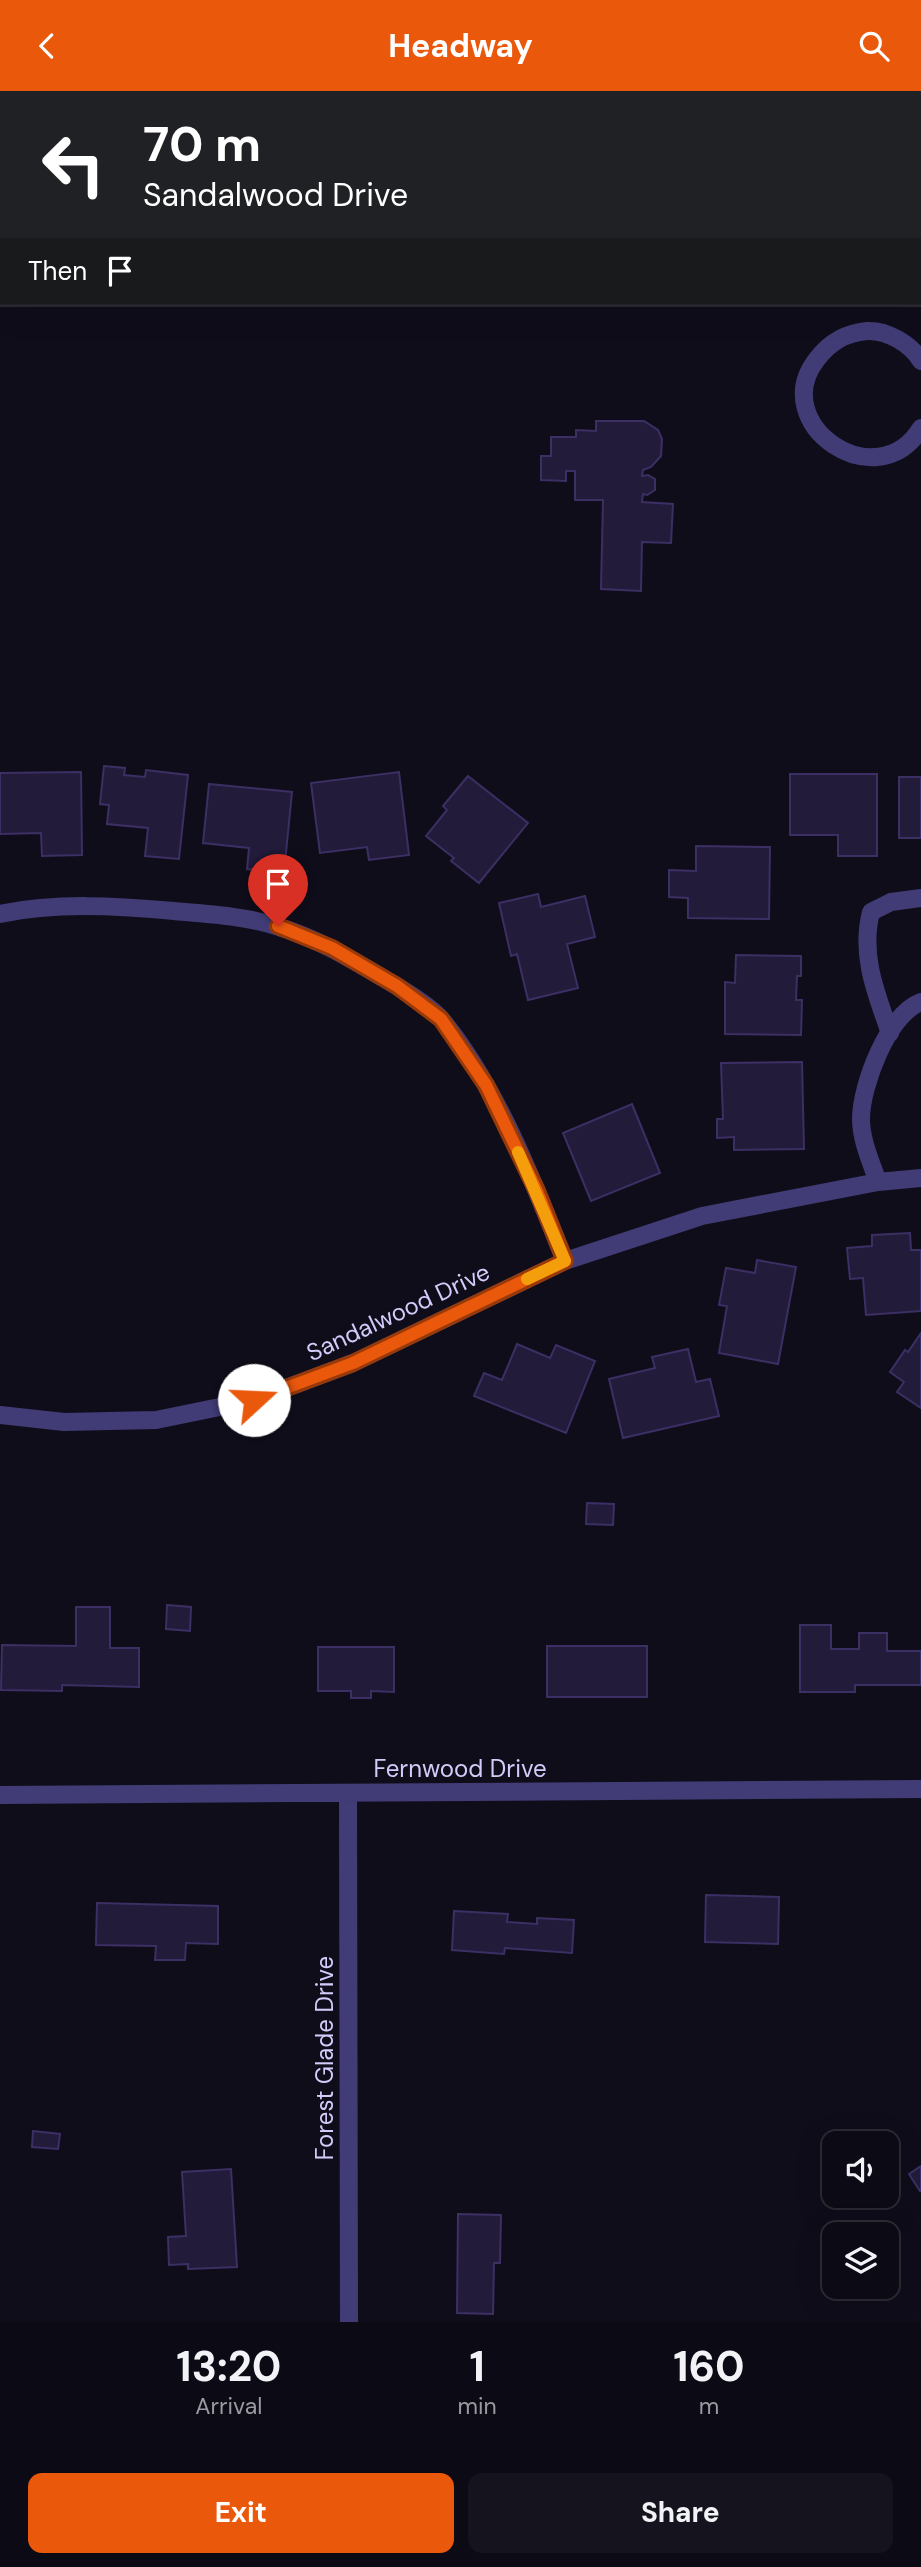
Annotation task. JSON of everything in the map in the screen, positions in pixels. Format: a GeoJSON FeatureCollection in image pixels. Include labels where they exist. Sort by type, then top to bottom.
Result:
{"type":"FeatureCollection","features":[{"type":"Feature","properties":{"kind":"street"},"geometry":{"type":"LineString","coordinates":[[921,361],[916,352],[895,337],[869,331],[844,335],[826,347],[811,366],[805,401],[811,421],[819,434],[834,447],[848,454],[879,457],[908,444],[921,428]]}},
{"type":"Feature","properties":{"kind":"street"},"geometry":{"type":"LineString","coordinates":[[890,1033],[870,974],[867,954],[871,912],[891,902],[921,898]]}},
{"type":"Feature","properties":{"kind":"street"},"geometry":{"type":"LineString","coordinates":[[0,914],[64,908],[117,907],[213,914],[278,926],[332,948],[397,986],[441,1019],[486,1085],[537,1191],[565,1261]]}},
{"type":"Feature","properties":{"kind":"street"},"geometry":{"type":"LineString","coordinates":[[878,1182],[863,1134],[862,1104],[870,1072],[890,1033],[914,1005],[921,1002]]}},
{"type":"Feature","properties":{"kind":"street","name":"Sandalwood Drive"},"geometry":{"type":"LineString","coordinates":[[0,1415],[64,1422],[156,1420],[254,1400],[353,1363],[565,1261],[702,1216],[878,1182],[921,1178]]}},
{"type":"Feature","properties":{"kind":"street","name":"Fernwood Drive"},"geometry":{"type":"LineString","coordinates":[[0,1795],[921,1789]]}},
{"type":"Feature","properties":{"kind":"street","name":"Forest Glade Drive"},"geometry":{"type":"LineString","coordinates":[[348,1793],[349,2322]]}},
{"type":"Feature","properties":{"kind":"building"},"geometry":{"type":"Polygon","coordinates":[[[596,421],[644,421],[658,430],[662,439],[661,456],[651,467],[643,470],[642,476],[648,475],[655,479],[655,490],[647,495],[643,494],[642,502],[673,504],[671,543],[642,542],[641,591],[601,589],[603,500],[575,500],[575,471],[566,471],[566,481],[541,480],[541,456],[551,456],[551,437],[576,437],[576,430],[596,431],[596,421]]]}},
{"type":"Feature","properties":{"kind":"building"},"geometry":{"type":"Polygon","coordinates":[[[104,766],[125,768],[124,775],[145,777],[146,770],[188,775],[179,859],[145,856],[148,828],[107,824],[109,805],[100,804],[104,766]]]}},
{"type":"Feature","properties":{"kind":"building"},"geometry":{"type":"Polygon","coordinates":[[[81,772],[82,855],[42,856],[41,833],[0,834],[0,773],[81,772]]]}},
{"type":"Feature","properties":{"kind":"building"},"geometry":{"type":"Polygon","coordinates":[[[399,772],[409,855],[369,860],[367,847],[320,853],[311,783],[399,772]]]}},
{"type":"Feature","properties":{"kind":"building"},"geometry":{"type":"Polygon","coordinates":[[[790,774],[877,774],[877,856],[838,856],[838,835],[790,835],[790,774]]]}},
{"type":"Feature","properties":{"kind":"building"},"geometry":{"type":"Polygon","coordinates":[[[468,776],[528,823],[479,883],[451,861],[454,858],[426,836],[447,810],[443,806],[468,776]]]}},
{"type":"Feature","properties":{"kind":"building"},"geometry":{"type":"Polygon","coordinates":[[[899,777],[921,777],[921,838],[899,838],[899,777]]]}},
{"type":"Feature","properties":{"kind":"building"},"geometry":{"type":"Polygon","coordinates":[[[209,784],[292,792],[284,873],[247,869],[249,848],[203,843],[209,784]]]}},
{"type":"Feature","properties":{"kind":"building"},"geometry":{"type":"Polygon","coordinates":[[[696,846],[770,847],[769,919],[688,918],[688,898],[669,897],[669,870],[696,871],[696,846]]]}},
{"type":"Feature","properties":{"kind":"building"},"geometry":{"type":"Polygon","coordinates":[[[538,894],[541,907],[585,896],[595,937],[567,944],[578,988],[528,1000],[517,954],[511,956],[499,903],[538,894]]]}},
{"type":"Feature","properties":{"kind":"building"},"geometry":{"type":"Polygon","coordinates":[[[736,955],[801,956],[801,976],[797,976],[796,1000],[802,1000],[801,1035],[725,1034],[725,982],[735,983],[736,955]]]}},
{"type":"Feature","properties":{"kind":"building"},"geometry":{"type":"Polygon","coordinates":[[[802,1062],[804,1149],[734,1150],[734,1137],[717,1138],[717,1119],[723,1119],[721,1063],[802,1062]]]}},
{"type":"Feature","properties":{"kind":"building"},"geometry":{"type":"Polygon","coordinates":[[[632,1104],[660,1173],[591,1201],[563,1133],[632,1104]]]}},
{"type":"Feature","properties":{"kind":"building"},"geometry":{"type":"Polygon","coordinates":[[[910,1233],[911,1250],[921,1250],[921,1311],[866,1315],[863,1278],[850,1279],[847,1248],[872,1246],[872,1235],[910,1233]]]}},
{"type":"Feature","properties":{"kind":"building"},"geometry":{"type":"Polygon","coordinates":[[[757,1260],[796,1267],[778,1364],[719,1353],[727,1306],[719,1305],[726,1268],[755,1273],[757,1260]]]}},
{"type":"Feature","properties":{"kind":"building"},"geometry":{"type":"Polygon","coordinates":[[[921,1333],[921,1408],[897,1392],[904,1382],[890,1372],[921,1333]]]}},
{"type":"Feature","properties":{"kind":"building"},"geometry":{"type":"Polygon","coordinates":[[[517,1344],[550,1358],[556,1345],[595,1361],[566,1433],[474,1396],[484,1373],[502,1380],[517,1344]]]}},
{"type":"Feature","properties":{"kind":"building"},"geometry":{"type":"Polygon","coordinates":[[[688,1349],[696,1382],[710,1379],[719,1416],[623,1438],[609,1379],[655,1368],[652,1357],[688,1349]]]}},
{"type":"Feature","properties":{"kind":"building"},"geometry":{"type":"Polygon","coordinates":[[[587,1503],[614,1504],[613,1525],[586,1524],[587,1503]]]}},
{"type":"Feature","properties":{"kind":"building"},"geometry":{"type":"Polygon","coordinates":[[[167,1605],[191,1607],[190,1631],[166,1629],[167,1605]]]}},
{"type":"Feature","properties":{"kind":"building"},"geometry":{"type":"Polygon","coordinates":[[[76,1607],[110,1607],[110,1648],[139,1648],[139,1687],[62,1685],[62,1691],[1,1690],[2,1645],[76,1646],[76,1607]]]}},
{"type":"Feature","properties":{"kind":"building"},"geometry":{"type":"Polygon","coordinates":[[[800,1625],[831,1625],[831,1649],[859,1649],[859,1633],[887,1633],[887,1651],[921,1651],[921,1685],[855,1685],[855,1692],[800,1692],[800,1625]]]}},
{"type":"Feature","properties":{"kind":"building"},"geometry":{"type":"Polygon","coordinates":[[[547,1646],[647,1646],[647,1697],[547,1697],[547,1646]]]}},
{"type":"Feature","properties":{"kind":"building"},"geometry":{"type":"Polygon","coordinates":[[[318,1647],[394,1647],[394,1692],[371,1691],[371,1698],[351,1698],[351,1691],[318,1691],[318,1647]]]}},
{"type":"Feature","properties":{"kind":"building"},"geometry":{"type":"Polygon","coordinates":[[[706,1895],[779,1897],[778,1944],[705,1942],[706,1895]]]}},
{"type":"Feature","properties":{"kind":"building"},"geometry":{"type":"Polygon","coordinates":[[[97,1903],[218,1906],[218,1944],[186,1943],[185,1960],[155,1960],[156,1946],[96,1945],[97,1903]]]}},
{"type":"Feature","properties":{"kind":"building"},"geometry":{"type":"Polygon","coordinates":[[[454,1911],[508,1914],[507,1922],[537,1924],[537,1918],[574,1920],[572,1953],[505,1948],[504,1954],[452,1950],[454,1911]]]}},
{"type":"Feature","properties":{"kind":"building"},"geometry":{"type":"Polygon","coordinates":[[[33,2131],[60,2134],[58,2149],[32,2147],[33,2131]]]}},
{"type":"Feature","properties":{"kind":"building"},"geometry":{"type":"Polygon","coordinates":[[[921,2166],[921,2190],[920,2191],[909,2174],[921,2166]]]}},
{"type":"Feature","properties":{"kind":"building"},"geometry":{"type":"Polygon","coordinates":[[[231,2169],[237,2267],[188,2269],[188,2264],[169,2265],[168,2237],[186,2236],[182,2172],[231,2169]]]}},
{"type":"Feature","properties":{"kind":"building"},"geometry":{"type":"Polygon","coordinates":[[[458,2214],[501,2215],[500,2263],[494,2263],[493,2314],[457,2313],[458,2214]]]}},
{"type":"Feature","properties":{"kind":"slow traffic"},"geometry":{"type":"LineString","coordinates":[[518,1152],[565,1261],[527,1279]]}},
{"type":"Feature","properties":{"kind":"route"},"geometry":{"type":"LineString","coordinates":[[254,1400],[353,1363],[565,1261],[537,1191],[486,1085],[441,1019],[397,986],[332,948],[278,926]]}}]}
